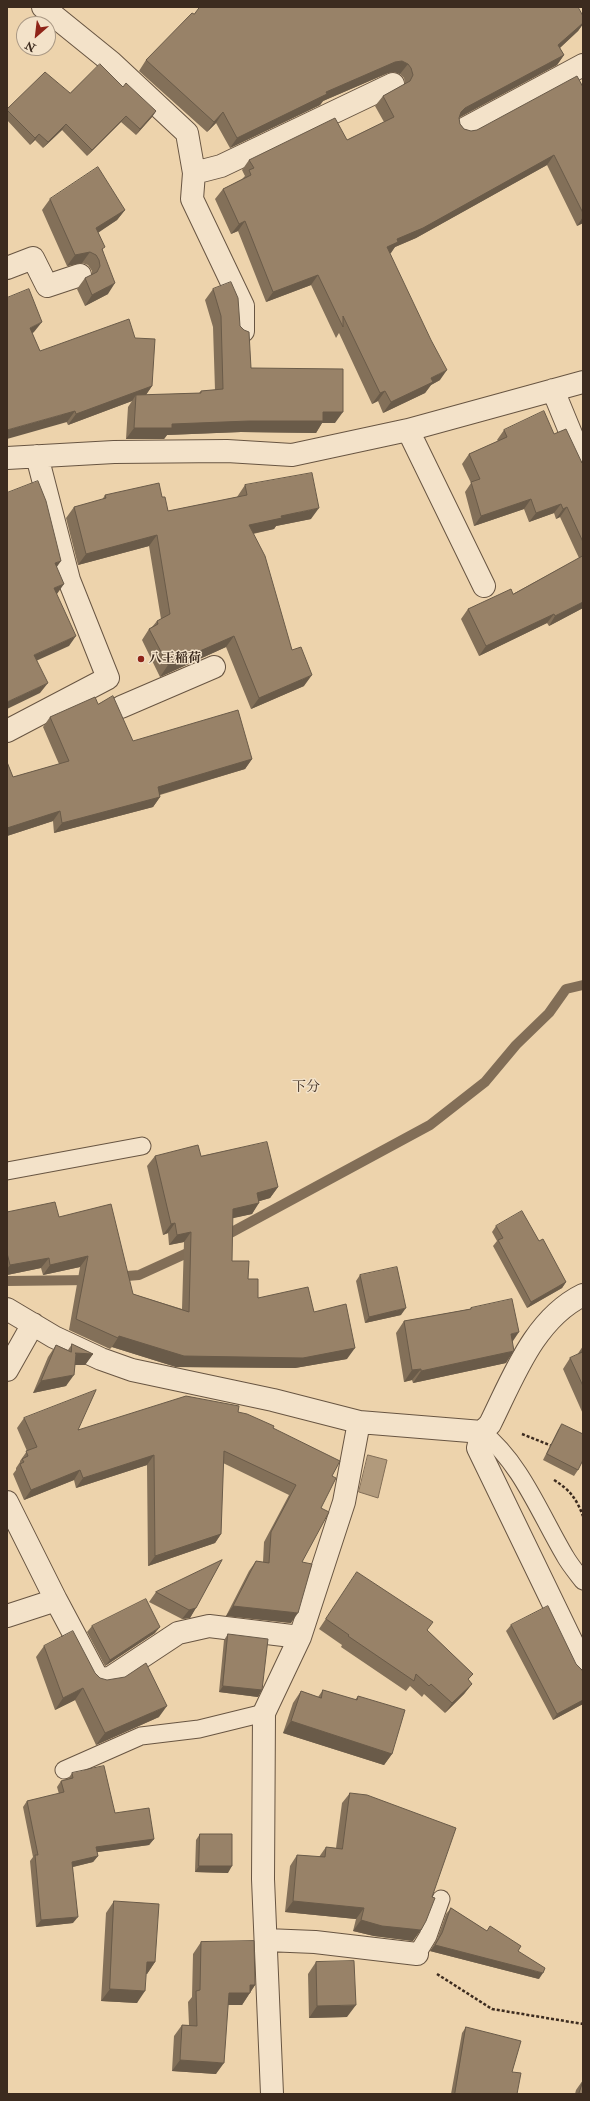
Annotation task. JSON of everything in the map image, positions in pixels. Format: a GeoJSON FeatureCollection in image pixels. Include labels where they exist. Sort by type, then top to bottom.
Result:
{"type":"FeatureCollection","features":[{"type":"Feature","properties":{"kind":"street"},"geometry":{"type":"LineString","coordinates":[[43,7],[111,62],[188,133],[194,173],[192,199],[242,306],[243,331]]}},
{"type":"Feature","properties":{"kind":"street"},"geometry":{"type":"LineString","coordinates":[[464,129],[583,65]]}},
{"type":"Feature","properties":{"kind":"street"},"geometry":{"type":"LineString","coordinates":[[194,173],[221,166],[334,103],[393,84]]}},
{"type":"Feature","properties":{"kind":"street"},"geometry":{"type":"LineString","coordinates":[[7,268],[34,258],[47,286],[80,275]]}},
{"type":"Feature","properties":{"kind":"street"},"geometry":{"type":"LineString","coordinates":[[7,458],[114,452],[227,451],[292,455],[408,430],[583,382]]}},
{"type":"Feature","properties":{"kind":"street"},"geometry":{"type":"LineString","coordinates":[[553,390],[583,463]]}},
{"type":"Feature","properties":{"kind":"street"},"geometry":{"type":"LineString","coordinates":[[408,430],[483,572]]}},
{"type":"Feature","properties":{"kind":"street"},"geometry":{"type":"LineString","coordinates":[[37,456],[69,580],[123,714],[214,667]]}},
{"type":"Feature","properties":{"kind":"street"},"geometry":{"type":"LineString","coordinates":[[7,730],[108,678]]}},
{"type":"Feature","properties":{"kind":"street"},"geometry":{"type":"LineString","coordinates":[[583,1295],[569,1302],[535,1336],[486,1428],[478,1448],[583,1665]]}},
{"type":"Feature","properties":{"kind":"street"},"geometry":{"type":"LineString","coordinates":[[7,1309],[61,1340],[101,1359],[132,1370],[273,1400],[359,1422],[486,1428]]}},
{"type":"Feature","properties":{"kind":"street"},"geometry":{"type":"LineString","coordinates":[[7,1370],[33,1324]]}},
{"type":"Feature","properties":{"kind":"street"},"geometry":{"type":"LineString","coordinates":[[272,2094],[263,1879],[264,1713],[300,1637],[344,1502],[359,1422]]}},
{"type":"Feature","properties":{"kind":"street"},"geometry":{"type":"LineString","coordinates":[[7,1502],[56,1600],[98,1679],[110,1678],[178,1633],[210,1626],[300,1637]]}},
{"type":"Feature","properties":{"kind":"street"},"geometry":{"type":"LineString","coordinates":[[7,1616],[56,1600]]}},
{"type":"Feature","properties":{"kind":"street"},"geometry":{"type":"LineString","coordinates":[[266,1940],[315,1942],[417,1954]]}},
{"type":"Feature","properties":{"kind":"lane"},"geometry":{"type":"LineString","coordinates":[[7,1171],[142,1146]]}},
{"type":"Feature","properties":{"kind":"lane"},"geometry":{"type":"LineString","coordinates":[[486,1428],[492,1440],[514,1466],[566,1558],[583,1580]]}},
{"type":"Feature","properties":{"kind":"lane"},"geometry":{"type":"LineString","coordinates":[[64,1770],[141,1736],[199,1729],[264,1713]]}},
{"type":"Feature","properties":{"kind":"lane"},"geometry":{"type":"LineString","coordinates":[[417,1954],[428,1936],[441,1899]]}},
{"type":"Feature","properties":{"kind":"path"},"geometry":{"type":"LineString","coordinates":[[486,1428],[542,1441],[557,1449]]}},
{"type":"Feature","properties":{"kind":"path"},"geometry":{"type":"LineString","coordinates":[[417,1954],[442,1978],[492,2009],[583,2024]]}},
{"type":"Feature","properties":{"kind":"shaded area"},"geometry":{"type":"Polygon","coordinates":[[[368,1455],[387,1460],[378,1498],[359,1492],[368,1455]]]}},
{"type":"Feature","properties":{"kind":"building"},"geometry":{"type":"Polygon","coordinates":[[[200,7],[578,7],[583,16],[583,23],[558,45],[564,55],[465,108],[461,112],[459,118],[460,124],[464,129],[471,131],[477,130],[577,76],[583,87],[583,213],[554,155],[423,228],[397,239],[398,242],[387,247],[431,340],[447,370],[431,378],[433,382],[391,402],[385,391],[380,393],[343,316],[343,327],[318,275],[273,292],[245,221],[239,224],[223,189],[251,175],[249,170],[254,168],[249,160],[335,118],[347,140],[394,117],[383,96],[410,81],[413,75],[411,68],[408,64],[402,61],[395,62],[326,92],[327,94],[237,138],[223,112],[214,122],[146,60],[192,13],[194,14],[200,7]]]}},
{"type":"Feature","properties":{"kind":"building"},"geometry":{"type":"Polygon","coordinates":[[[100,64],[123,87],[126,83],[156,111],[140,129],[126,116],[92,150],[66,124],[48,142],[39,134],[35,138],[7,110],[45,72],[70,93],[100,64]]]}},
{"type":"Feature","properties":{"kind":"building"},"geometry":{"type":"Polygon","coordinates":[[[98,167],[125,210],[96,228],[105,247],[102,249],[115,283],[92,295],[85,278],[97,272],[100,266],[99,260],[96,255],[90,252],[75,255],[50,199],[98,167]]]}},
{"type":"Feature","properties":{"kind":"building"},"geometry":{"type":"Polygon","coordinates":[[[231,282],[238,298],[240,326],[249,332],[251,368],[343,369],[343,412],[323,412],[323,421],[249,421],[172,424],[172,428],[134,428],[136,395],[201,393],[201,391],[223,389],[221,316],[213,289],[231,282]]]}},
{"type":"Feature","properties":{"kind":"building"},"geometry":{"type":"Polygon","coordinates":[[[29,289],[42,322],[30,328],[40,351],[129,319],[135,338],[155,339],[152,386],[76,414],[75,411],[7,430],[7,298],[29,289]]]}},
{"type":"Feature","properties":{"kind":"building"},"geometry":{"type":"Polygon","coordinates":[[[544,411],[554,434],[566,429],[583,463],[583,542],[567,507],[563,509],[561,504],[536,513],[531,499],[481,516],[471,482],[480,479],[469,454],[507,437],[504,430],[544,411]]]}},
{"type":"Feature","properties":{"kind":"building"},"geometry":{"type":"Polygon","coordinates":[[[312,473],[319,508],[249,525],[265,556],[292,650],[301,647],[312,675],[259,698],[234,636],[168,665],[149,629],[158,624],[157,621],[170,614],[157,535],[86,554],[74,507],[106,498],[105,495],[159,483],[162,497],[165,497],[168,511],[247,495],[245,485],[312,473]]]}},
{"type":"Feature","properties":{"kind":"building"},"geometry":{"type":"Polygon","coordinates":[[[38,481],[46,501],[61,561],[55,563],[64,584],[54,588],[76,636],[34,655],[48,683],[7,702],[7,493],[38,481]]]}},
{"type":"Feature","properties":{"kind":"building"},"geometry":{"type":"Polygon","coordinates":[[[583,556],[583,602],[486,646],[468,609],[511,589],[513,594],[583,556]]]}},
{"type":"Feature","properties":{"kind":"building"},"geometry":{"type":"Polygon","coordinates":[[[113,696],[133,741],[238,710],[252,759],[158,787],[160,797],[62,823],[60,811],[7,828],[7,762],[13,777],[69,761],[50,717],[95,697],[98,704],[113,696]]]}},
{"type":"Feature","properties":{"kind":"building"},"geometry":{"type":"Polygon","coordinates":[[[267,1142],[278,1187],[257,1193],[259,1203],[233,1209],[232,1261],[249,1261],[248,1279],[258,1279],[258,1298],[308,1287],[314,1312],[346,1304],[355,1348],[303,1358],[184,1356],[119,1336],[118,1338],[76,1319],[88,1256],[50,1265],[49,1258],[10,1265],[7,1253],[7,1212],[55,1202],[59,1217],[111,1204],[133,1294],[189,1312],[191,1232],[177,1235],[175,1223],[171,1224],[155,1156],[198,1145],[201,1156],[267,1142]]]}},
{"type":"Feature","properties":{"kind":"building"},"geometry":{"type":"Polygon","coordinates":[[[522,1211],[539,1241],[543,1239],[566,1282],[531,1302],[498,1240],[503,1238],[496,1226],[522,1211]]]}},
{"type":"Feature","properties":{"kind":"building"},"geometry":{"type":"Polygon","coordinates":[[[397,1267],[406,1308],[369,1317],[360,1275],[397,1267]]]}},
{"type":"Feature","properties":{"kind":"building"},"geometry":{"type":"Polygon","coordinates":[[[512,1299],[519,1332],[511,1334],[514,1351],[421,1371],[421,1369],[412,1370],[404,1321],[471,1309],[512,1299]]]}},
{"type":"Feature","properties":{"kind":"building"},"geometry":{"type":"Polygon","coordinates":[[[72,1344],[93,1354],[75,1353],[74,1375],[41,1381],[56,1345],[71,1352],[72,1344]]]}},
{"type":"Feature","properties":{"kind":"building"},"geometry":{"type":"Polygon","coordinates":[[[583,1352],[583,1386],[570,1358],[583,1352]]]}},
{"type":"Feature","properties":{"kind":"building"},"geometry":{"type":"Polygon","coordinates":[[[96,1390],[78,1430],[186,1396],[239,1406],[238,1412],[247,1414],[274,1426],[273,1428],[340,1461],[332,1476],[336,1478],[321,1508],[329,1512],[302,1562],[312,1564],[298,1613],[233,1606],[256,1561],[269,1563],[271,1532],[296,1485],[224,1451],[221,1534],[155,1556],[154,1455],[83,1478],[80,1470],[31,1490],[20,1464],[24,1462],[22,1459],[28,1456],[26,1451],[37,1447],[24,1418],[96,1390]]]}},
{"type":"Feature","properties":{"kind":"building"},"geometry":{"type":"Polygon","coordinates":[[[562,1424],[583,1434],[583,1460],[578,1470],[547,1454],[562,1424]]]}},
{"type":"Feature","properties":{"kind":"building"},"geometry":{"type":"Polygon","coordinates":[[[222,1560],[196,1608],[189,1610],[156,1592],[222,1560]]]}},
{"type":"Feature","properties":{"kind":"building"},"geometry":{"type":"Polygon","coordinates":[[[357,1572],[433,1622],[427,1630],[473,1674],[468,1679],[472,1684],[452,1703],[431,1684],[429,1686],[416,1674],[414,1681],[348,1636],[349,1635],[326,1619],[357,1572]]]}},
{"type":"Feature","properties":{"kind":"building"},"geometry":{"type":"Polygon","coordinates":[[[146,1599],[160,1627],[110,1660],[92,1626],[146,1599]]]}},
{"type":"Feature","properties":{"kind":"building"},"geometry":{"type":"Polygon","coordinates":[[[548,1606],[576,1664],[583,1672],[583,1700],[557,1714],[511,1625],[548,1606]]]}},
{"type":"Feature","properties":{"kind":"building"},"geometry":{"type":"Polygon","coordinates":[[[73,1631],[95,1673],[100,1678],[107,1680],[125,1677],[146,1663],[167,1706],[105,1733],[83,1688],[63,1698],[44,1646],[73,1631]]]}},
{"type":"Feature","properties":{"kind":"building"},"geometry":{"type":"Polygon","coordinates":[[[228,1634],[268,1639],[262,1690],[223,1686],[228,1634]]]}},
{"type":"Feature","properties":{"kind":"building"},"geometry":{"type":"Polygon","coordinates":[[[323,1690],[357,1700],[358,1696],[405,1710],[392,1754],[291,1721],[301,1691],[321,1698],[323,1690]]]}},
{"type":"Feature","properties":{"kind":"building"},"geometry":{"type":"Polygon","coordinates":[[[104,1766],[115,1813],[149,1808],[154,1839],[96,1847],[98,1856],[72,1862],[78,1917],[41,1920],[35,1855],[38,1855],[27,1801],[64,1792],[61,1781],[73,1778],[72,1773],[104,1766]]]}},
{"type":"Feature","properties":{"kind":"building"},"geometry":{"type":"Polygon","coordinates":[[[350,1793],[367,1795],[456,1828],[432,1897],[435,1898],[421,1930],[382,1926],[361,1920],[364,1908],[293,1901],[297,1855],[325,1857],[326,1847],[342,1849],[350,1793]]]}},
{"type":"Feature","properties":{"kind":"building"},"geometry":{"type":"Polygon","coordinates":[[[200,1834],[232,1834],[232,1866],[199,1866],[200,1834]]]}},
{"type":"Feature","properties":{"kind":"building"},"geometry":{"type":"Polygon","coordinates":[[[114,1901],[159,1904],[155,1962],[147,1962],[145,1991],[110,1989],[114,1901]]]}},
{"type":"Feature","properties":{"kind":"building"},"geometry":{"type":"Polygon","coordinates":[[[451,1908],[487,1931],[490,1926],[521,1946],[518,1951],[545,1968],[543,1973],[435,1945],[442,1933],[451,1908]]]}},
{"type":"Feature","properties":{"kind":"building"},"geometry":{"type":"Polygon","coordinates":[[[254,1941],[255,1985],[250,1985],[250,1993],[229,1993],[224,2063],[180,2060],[182,2025],[197,2026],[196,1991],[200,1990],[201,1942],[254,1941]]]}},
{"type":"Feature","properties":{"kind":"building"},"geometry":{"type":"Polygon","coordinates":[[[354,1961],[356,2005],[317,2006],[316,1962],[354,1961]]]}},
{"type":"Feature","properties":{"kind":"building"},"geometry":{"type":"Polygon","coordinates":[[[466,2027],[521,2041],[512,2072],[521,2073],[517,2094],[455,2094],[466,2027]]]}},
{"type":"Feature","properties":{"kind":"building"},"geometry":{"type":"Polygon","coordinates":[[[583,2081],[583,2094],[579,2094],[583,2081]]]}},
{"type":"Feature","properties":{"kind":"waterway"},"geometry":{"type":"LineString","coordinates":[[221,1238],[430,1125],[485,1082],[516,1045],[549,1013],[566,989],[583,985]]}},
{"type":"Feature","properties":{"kind":"waterway"},"geometry":{"type":"LineString","coordinates":[[115,1277],[139,1275],[196,1249]]}},
{"type":"Feature","properties":{"kind":"waterway"},"geometry":{"type":"LineString","coordinates":[[7,1281],[91,1280]]}},
{"type":"Feature","properties":{"kind":"place","name":"八王稲荷"},"geometry":{"type":"Point","coordinates":[141,659]}},
{"type":"Feature","properties":{"kind":"district","name":"下分"},"geometry":{"type":"Point","coordinates":[306,1088]}}]}
